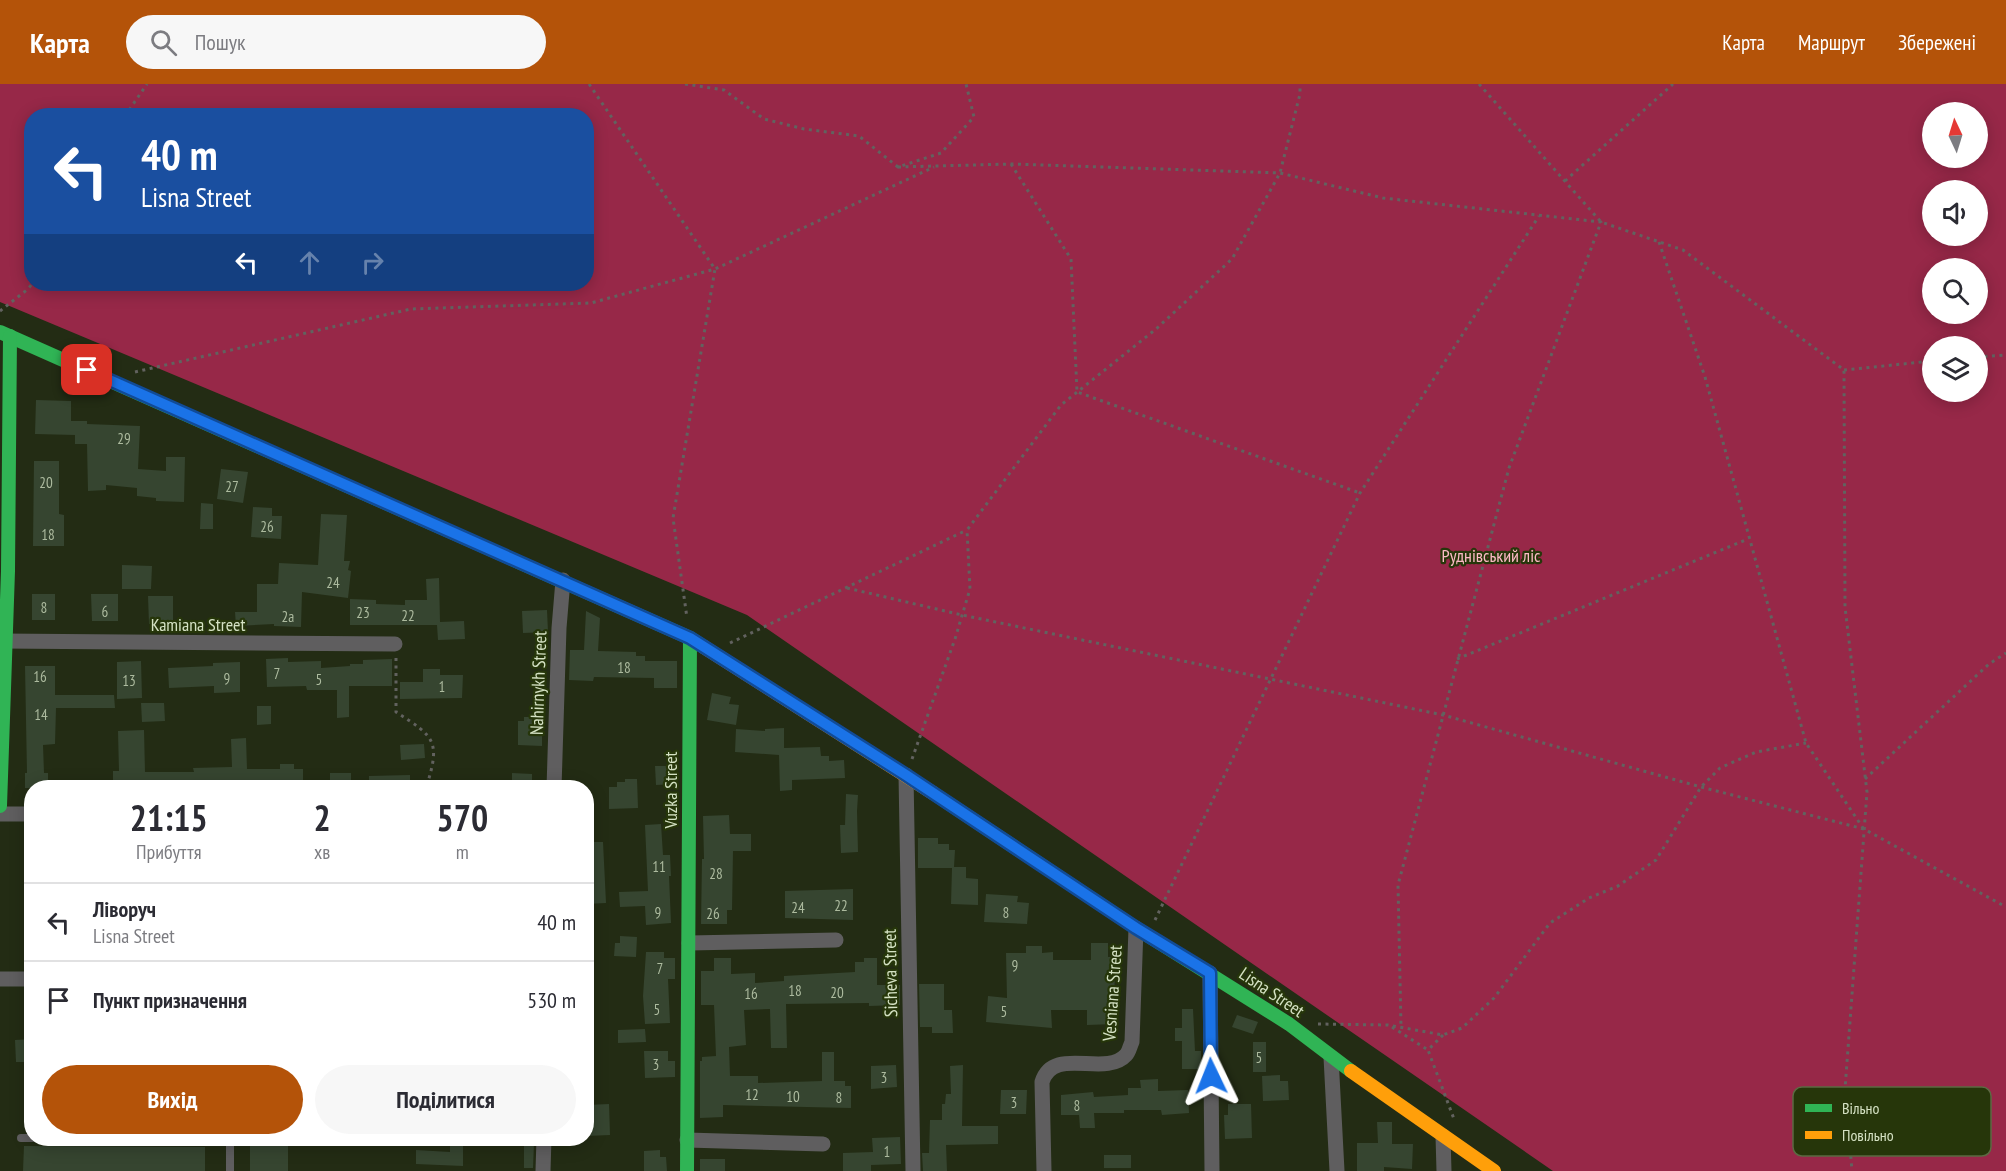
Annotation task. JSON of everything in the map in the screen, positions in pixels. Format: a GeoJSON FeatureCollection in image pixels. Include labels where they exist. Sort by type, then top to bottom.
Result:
{"type":"FeatureCollection","features":[{"type":"Feature","properties":{"kind":"street","name":"Lisna Street"},"geometry":{"type":"LineString","coordinates":[[5,334],[690,638],[906,775],[1142,931],[1289,1024],[1331,1057],[1494,1171]]}},
{"type":"Feature","properties":{"kind":"street"},"geometry":{"type":"LineString","coordinates":[[0,806],[5,334]]}},
{"type":"Feature","properties":{"kind":"street","name":"Nahirnykh Street"},"geometry":{"type":"LineString","coordinates":[[554,780],[559,628],[563,580]]}},
{"type":"Feature","properties":{"kind":"street","name":"Vuzka Street"},"geometry":{"type":"LineString","coordinates":[[687,1171],[690,638]]}},
{"type":"Feature","properties":{"kind":"street","name":"Kamiana Street"},"geometry":{"type":"LineString","coordinates":[[3,642],[395,644]]}},
{"type":"Feature","properties":{"kind":"street","name":"Sicheva Street"},"geometry":{"type":"LineString","coordinates":[[906,775],[913,1171]]}},
{"type":"Feature","properties":{"kind":"street"},"geometry":{"type":"LineString","coordinates":[[0,814],[24,814]]}},
{"type":"Feature","properties":{"kind":"street","name":"Vesniana Street"},"geometry":{"type":"LineString","coordinates":[[1044,1171],[1042,1082],[1045,1073],[1054,1065],[1114,1062],[1126,1055],[1132,1042],[1142,931]]}},
{"type":"Feature","properties":{"kind":"street"},"geometry":{"type":"LineString","coordinates":[[689,943],[836,940]]}},
{"type":"Feature","properties":{"kind":"street"},"geometry":{"type":"LineString","coordinates":[[1210,973],[1212,1171]]}},
{"type":"Feature","properties":{"kind":"street"},"geometry":{"type":"LineString","coordinates":[[0,979],[24,979]]}},
{"type":"Feature","properties":{"kind":"street"},"geometry":{"type":"LineString","coordinates":[[1331,1057],[1336,1171]]}},
{"type":"Feature","properties":{"kind":"street"},"geometry":{"type":"LineString","coordinates":[[1443,1136],[1444,1171]]}},
{"type":"Feature","properties":{"kind":"street"},"geometry":{"type":"LineString","coordinates":[[687,1140],[823,1144]]}},
{"type":"Feature","properties":{"kind":"street"},"geometry":{"type":"LineString","coordinates":[[543,1171],[544,1146]]}},
{"type":"Feature","properties":{"kind":"lane"},"geometry":{"type":"LineString","coordinates":[[230,1146],[230,1171]]}},
{"type":"Feature","properties":{"kind":"path"},"geometry":{"type":"LineString","coordinates":[[130,108],[147,84]]}},
{"type":"Feature","properties":{"kind":"path"},"geometry":{"type":"LineString","coordinates":[[589,84],[715,268],[673,518],[690,638]]}},
{"type":"Feature","properties":{"kind":"path"},"geometry":{"type":"LineString","coordinates":[[685,84],[724,90],[764,119],[804,129],[858,136],[898,167],[1011,164],[1280,173],[1383,198],[1601,222],[1683,250],[1844,370],[1922,363]]}},
{"type":"Feature","properties":{"kind":"path"},"geometry":{"type":"LineString","coordinates":[[898,167],[941,153],[974,117],[966,84]]}},
{"type":"Feature","properties":{"kind":"path"},"geometry":{"type":"LineString","coordinates":[[712,652],[967,530],[1061,405],[1156,328],[1232,259],[1280,173],[1300,94],[1300,84]]}},
{"type":"Feature","properties":{"kind":"path"},"geometry":{"type":"LineString","coordinates":[[1479,84],[1601,222]]}},
{"type":"Feature","properties":{"kind":"path"},"geometry":{"type":"LineString","coordinates":[[1565,181],[1673,84]]}},
{"type":"Feature","properties":{"kind":"path"},"geometry":{"type":"LineString","coordinates":[[1011,164],[1071,259],[1077,392]]}},
{"type":"Feature","properties":{"kind":"path"},"geometry":{"type":"LineString","coordinates":[[107,379],[411,309],[591,303],[715,268],[936,166]]}},
{"type":"Feature","properties":{"kind":"path"},"geometry":{"type":"LineString","coordinates":[[1142,931],[1360,493],[1540,215]]}},
{"type":"Feature","properties":{"kind":"path"},"geometry":{"type":"LineString","coordinates":[[1401,1027],[1398,885],[1509,468],[1601,222]]}},
{"type":"Feature","properties":{"kind":"path"},"geometry":{"type":"LineString","coordinates":[[1659,242],[1705,377],[1806,743],[1864,829]]}},
{"type":"Feature","properties":{"kind":"path"},"geometry":{"type":"LineString","coordinates":[[0,311],[25,291]]}},
{"type":"Feature","properties":{"kind":"path"},"geometry":{"type":"LineString","coordinates":[[1988,356],[2006,354]]}},
{"type":"Feature","properties":{"kind":"path"},"geometry":{"type":"LineString","coordinates":[[1844,370],[1845,607],[1867,792],[1845,1087]]}},
{"type":"Feature","properties":{"kind":"path"},"geometry":{"type":"LineString","coordinates":[[1077,392],[1360,493]]}},
{"type":"Feature","properties":{"kind":"path"},"geometry":{"type":"LineString","coordinates":[[906,775],[970,589],[967,530]]}},
{"type":"Feature","properties":{"kind":"path"},"geometry":{"type":"LineString","coordinates":[[1458,659],[1748,539]]}},
{"type":"Feature","properties":{"kind":"path"},"geometry":{"type":"LineString","coordinates":[[847,588],[962,615],[1443,715],[1701,787],[1864,829],[2006,907]]}},
{"type":"Feature","properties":{"kind":"path"},"geometry":{"type":"LineString","coordinates":[[395,644],[396,712],[425,730],[432,742],[434,762],[428,780]]}},
{"type":"Feature","properties":{"kind":"path"},"geometry":{"type":"LineString","coordinates":[[1865,779],[1989,664],[2006,653]]}},
{"type":"Feature","properties":{"kind":"path"},"geometry":{"type":"LineString","coordinates":[[1428,1050],[1443,1035],[1462,1028],[1494,998],[1550,923],[1589,898],[1618,886],[1656,861],[1701,787],[1720,768],[1756,752],[1806,743]]}},
{"type":"Feature","properties":{"kind":"path"},"geometry":{"type":"LineString","coordinates":[[1289,1024],[1388,1025],[1443,1035]]}},
{"type":"Feature","properties":{"kind":"path"},"geometry":{"type":"LineString","coordinates":[[1388,1025],[1428,1050],[1454,1119],[1443,1136]]}},
{"type":"Feature","properties":{"kind":"path"},"geometry":{"type":"LineString","coordinates":[[1851,1156],[1852,1171]]}},
{"type":"Feature","properties":{"kind":"green space","name":"Руднівський ліс"},"geometry":{"type":"Polygon","coordinates":[[[0,84],[2006,84],[2006,1171],[1553,1171],[747,615],[0,302],[0,84]]]}},
{"type":"Feature","properties":{"kind":"building"},"geometry":{"type":"Polygon","coordinates":[[[36,400],[71,401],[71,421],[87,421],[87,424],[140,426],[138,469],[166,471],[166,457],[185,457],[184,502],[156,501],[156,498],[137,496],[137,488],[106,485],[106,490],[88,491],[87,444],[75,444],[75,435],[35,434],[36,400]]]}},
{"type":"Feature","properties":{"kind":"building"},"geometry":{"type":"Polygon","coordinates":[[[34,461],[59,461],[59,514],[64,515],[64,546],[33,546],[34,461]]]}},
{"type":"Feature","properties":{"kind":"building"},"geometry":{"type":"Polygon","coordinates":[[[221,469],[248,472],[243,503],[217,499],[221,469]]]}},
{"type":"Feature","properties":{"kind":"building"},"geometry":{"type":"Polygon","coordinates":[[[201,503],[213,504],[213,529],[200,529],[201,503]]]}},
{"type":"Feature","properties":{"kind":"building"},"geometry":{"type":"Polygon","coordinates":[[[253,507],[272,508],[272,516],[282,516],[281,539],[251,537],[253,507]]]}},
{"type":"Feature","properties":{"kind":"building"},"geometry":{"type":"Polygon","coordinates":[[[321,514],[347,515],[344,561],[350,561],[348,598],[302,592],[301,627],[274,626],[274,624],[236,626],[235,612],[257,612],[257,584],[278,584],[279,563],[318,565],[321,514]]]}},
{"type":"Feature","properties":{"kind":"building"},"geometry":{"type":"Polygon","coordinates":[[[122,565],[152,566],[151,589],[122,589],[122,565]]]}},
{"type":"Feature","properties":{"kind":"building"},"geometry":{"type":"Polygon","coordinates":[[[439,578],[440,622],[464,621],[465,639],[438,640],[437,625],[350,625],[350,599],[376,600],[376,604],[405,605],[405,600],[427,600],[426,579],[439,578]]]}},
{"type":"Feature","properties":{"kind":"building"},"geometry":{"type":"Polygon","coordinates":[[[32,594],[55,594],[55,620],[32,620],[32,594]]]}},
{"type":"Feature","properties":{"kind":"building"},"geometry":{"type":"Polygon","coordinates":[[[91,594],[118,594],[118,621],[92,621],[91,594]]]}},
{"type":"Feature","properties":{"kind":"building"},"geometry":{"type":"Polygon","coordinates":[[[148,596],[173,596],[173,623],[149,624],[148,596]]]}},
{"type":"Feature","properties":{"kind":"building"},"geometry":{"type":"Polygon","coordinates":[[[547,610],[548,632],[523,633],[522,611],[547,610]]]}},
{"type":"Feature","properties":{"kind":"building"},"geometry":{"type":"Polygon","coordinates":[[[586,611],[600,618],[598,651],[636,652],[636,656],[645,656],[645,661],[677,661],[677,688],[654,688],[654,678],[594,677],[593,681],[569,680],[570,650],[584,650],[586,611]]]}},
{"type":"Feature","properties":{"kind":"building"},"geometry":{"type":"Polygon","coordinates":[[[288,658],[288,662],[321,661],[321,668],[363,664],[363,660],[392,659],[392,686],[349,686],[349,717],[337,718],[337,690],[307,690],[306,686],[267,687],[266,659],[288,658]]]}},
{"type":"Feature","properties":{"kind":"building"},"geometry":{"type":"Polygon","coordinates":[[[141,661],[142,698],[117,699],[117,662],[141,661]]]}},
{"type":"Feature","properties":{"kind":"building"},"geometry":{"type":"Polygon","coordinates":[[[240,662],[240,692],[214,693],[214,686],[169,688],[168,668],[240,662]]]}},
{"type":"Feature","properties":{"kind":"building"},"geometry":{"type":"Polygon","coordinates":[[[25,666],[55,666],[55,695],[114,695],[115,708],[56,708],[55,744],[43,745],[44,773],[48,773],[48,780],[25,780],[25,773],[27,773],[25,666]]]}},
{"type":"Feature","properties":{"kind":"building"},"geometry":{"type":"Polygon","coordinates":[[[423,669],[440,669],[440,675],[463,675],[462,698],[400,699],[400,682],[423,682],[423,669]]]}},
{"type":"Feature","properties":{"kind":"building"},"geometry":{"type":"Polygon","coordinates":[[[712,693],[731,697],[729,704],[739,705],[736,725],[707,720],[712,693]]]}},
{"type":"Feature","properties":{"kind":"building"},"geometry":{"type":"Polygon","coordinates":[[[141,703],[164,703],[165,721],[142,722],[141,703]]]}},
{"type":"Feature","properties":{"kind":"building"},"geometry":{"type":"Polygon","coordinates":[[[257,706],[271,706],[271,724],[257,725],[257,706]]]}},
{"type":"Feature","properties":{"kind":"building"},"geometry":{"type":"Polygon","coordinates":[[[524,717],[536,717],[536,722],[542,722],[542,746],[518,745],[518,721],[524,721],[524,717]]]}},
{"type":"Feature","properties":{"kind":"building"},"geometry":{"type":"Polygon","coordinates":[[[784,728],[784,748],[820,747],[821,756],[829,756],[829,761],[844,760],[845,778],[792,780],[792,790],[780,791],[779,755],[735,752],[736,729],[765,731],[765,729],[784,728]]]}},
{"type":"Feature","properties":{"kind":"building"},"geometry":{"type":"Polygon","coordinates":[[[144,730],[145,772],[194,772],[193,768],[232,767],[231,739],[246,738],[247,769],[280,769],[280,764],[294,764],[294,769],[303,769],[303,780],[113,780],[113,771],[119,771],[118,731],[144,730]]]}},
{"type":"Feature","properties":{"kind":"building"},"geometry":{"type":"Polygon","coordinates":[[[424,744],[425,758],[401,760],[400,745],[424,744]]]}},
{"type":"Feature","properties":{"kind":"building"},"geometry":{"type":"Polygon","coordinates":[[[655,766],[674,766],[675,784],[656,785],[655,766]]]}},
{"type":"Feature","properties":{"kind":"building"},"geometry":{"type":"Polygon","coordinates":[[[330,773],[351,773],[351,780],[330,780],[330,773]]]}},
{"type":"Feature","properties":{"kind":"building"},"geometry":{"type":"Polygon","coordinates":[[[512,773],[532,774],[532,780],[512,780],[512,773]]]}},
{"type":"Feature","properties":{"kind":"building"},"geometry":{"type":"Polygon","coordinates":[[[410,775],[410,780],[369,780],[369,776],[410,775]]]}},
{"type":"Feature","properties":{"kind":"building"},"geometry":{"type":"Polygon","coordinates":[[[625,779],[637,779],[638,808],[609,809],[609,787],[617,787],[617,782],[625,782],[625,779]]]}},
{"type":"Feature","properties":{"kind":"building"},"geometry":{"type":"Polygon","coordinates":[[[846,794],[858,795],[858,852],[841,853],[840,825],[845,825],[846,794]]]}},
{"type":"Feature","properties":{"kind":"building"},"geometry":{"type":"Polygon","coordinates":[[[729,815],[730,834],[751,834],[751,851],[733,851],[732,910],[727,910],[727,924],[701,924],[703,816],[729,815]]]}},
{"type":"Feature","properties":{"kind":"building"},"geometry":{"type":"Polygon","coordinates":[[[661,824],[663,855],[670,855],[671,923],[646,925],[645,906],[620,907],[619,892],[648,891],[645,825],[661,824]]]}},
{"type":"Feature","properties":{"kind":"building"},"geometry":{"type":"Polygon","coordinates":[[[918,838],[938,838],[938,844],[949,844],[949,850],[955,850],[954,867],[966,867],[966,878],[978,879],[978,905],[951,904],[952,868],[918,868],[918,838]]]}},
{"type":"Feature","properties":{"kind":"building"},"geometry":{"type":"Polygon","coordinates":[[[594,842],[603,842],[606,903],[594,904],[594,842]]]}},
{"type":"Feature","properties":{"kind":"building"},"geometry":{"type":"Polygon","coordinates":[[[853,889],[853,920],[785,918],[785,891],[853,889]]]}},
{"type":"Feature","properties":{"kind":"building"},"geometry":{"type":"Polygon","coordinates":[[[986,894],[1018,896],[1017,902],[1029,903],[1027,924],[984,922],[986,894]]]}},
{"type":"Feature","properties":{"kind":"building"},"geometry":{"type":"Polygon","coordinates":[[[620,936],[637,937],[636,957],[614,956],[615,943],[620,943],[620,936]]]}},
{"type":"Feature","properties":{"kind":"building"},"geometry":{"type":"Polygon","coordinates":[[[1091,943],[1108,943],[1108,957],[1115,957],[1114,1024],[1087,1025],[1087,1010],[1051,1010],[1052,1028],[986,1022],[988,996],[1007,998],[1006,953],[1026,953],[1026,946],[1042,946],[1042,953],[1053,952],[1053,960],[1091,960],[1091,943]]]}},
{"type":"Feature","properties":{"kind":"building"},"geometry":{"type":"Polygon","coordinates":[[[646,952],[664,952],[664,958],[675,958],[675,979],[668,979],[670,1023],[645,1024],[643,996],[646,952]]]}},
{"type":"Feature","properties":{"kind":"building"},"geometry":{"type":"Polygon","coordinates":[[[714,958],[731,958],[731,974],[755,973],[755,983],[784,981],[784,976],[855,972],[855,962],[864,962],[864,958],[877,958],[877,985],[900,985],[900,1005],[786,1004],[787,1048],[771,1048],[770,1009],[744,1010],[746,1045],[729,1047],[730,1076],[758,1076],[758,1083],[822,1081],[822,1052],[834,1052],[834,1081],[845,1081],[845,1086],[851,1086],[851,1108],[723,1105],[723,1117],[700,1118],[700,1061],[702,1057],[716,1056],[714,1005],[701,1005],[701,971],[714,971],[714,958]]]}},
{"type":"Feature","properties":{"kind":"building"},"geometry":{"type":"Polygon","coordinates":[[[919,984],[944,984],[944,1010],[952,1010],[953,1033],[932,1033],[932,1027],[920,1027],[919,984]]]}},
{"type":"Feature","properties":{"kind":"building"},"geometry":{"type":"Polygon","coordinates":[[[1182,1009],[1193,1009],[1195,1051],[1201,1051],[1201,1069],[1182,1069],[1182,1041],[1175,1041],[1175,1028],[1182,1028],[1182,1009]]]}},
{"type":"Feature","properties":{"kind":"building"},"geometry":{"type":"Polygon","coordinates":[[[1237,1015],[1258,1022],[1253,1034],[1232,1027],[1237,1015]]]}},
{"type":"Feature","properties":{"kind":"building"},"geometry":{"type":"Polygon","coordinates":[[[645,1029],[646,1042],[618,1043],[618,1030],[645,1029]]]}},
{"type":"Feature","properties":{"kind":"building"},"geometry":{"type":"Polygon","coordinates":[[[24,1039],[24,1062],[16,1062],[15,1040],[24,1039]]]}},
{"type":"Feature","properties":{"kind":"building"},"geometry":{"type":"Polygon","coordinates":[[[1253,1042],[1266,1042],[1266,1072],[1253,1072],[1253,1042]]]}},
{"type":"Feature","properties":{"kind":"building"},"geometry":{"type":"Polygon","coordinates":[[[644,1051],[668,1051],[668,1061],[675,1061],[675,1077],[645,1078],[644,1051]]]}},
{"type":"Feature","properties":{"kind":"building"},"geometry":{"type":"Polygon","coordinates":[[[896,1065],[897,1087],[871,1089],[871,1066],[896,1065]]]}},
{"type":"Feature","properties":{"kind":"building"},"geometry":{"type":"Polygon","coordinates":[[[963,1065],[962,1126],[998,1126],[998,1144],[946,1145],[947,1171],[923,1171],[922,1153],[929,1153],[930,1120],[942,1120],[942,1104],[945,1104],[946,1094],[951,1094],[950,1066],[963,1065]]]}},
{"type":"Feature","properties":{"kind":"building"},"geometry":{"type":"Polygon","coordinates":[[[1280,1075],[1280,1081],[1288,1081],[1289,1100],[1263,1101],[1262,1076],[1280,1075]]]}},
{"type":"Feature","properties":{"kind":"building"},"geometry":{"type":"Polygon","coordinates":[[[1158,1079],[1158,1091],[1188,1090],[1189,1113],[1162,1115],[1161,1110],[1124,1110],[1124,1113],[1094,1113],[1095,1128],[1080,1128],[1079,1115],[1061,1115],[1061,1095],[1093,1092],[1094,1097],[1128,1095],[1128,1088],[1141,1088],[1140,1080],[1158,1079]]]}},
{"type":"Feature","properties":{"kind":"building"},"geometry":{"type":"Polygon","coordinates":[[[1001,1090],[1027,1090],[1026,1114],[1000,1114],[1001,1090]]]}},
{"type":"Feature","properties":{"kind":"building"},"geometry":{"type":"Polygon","coordinates":[[[609,1104],[610,1135],[594,1136],[594,1105],[609,1104]]]}},
{"type":"Feature","properties":{"kind":"building"},"geometry":{"type":"Polygon","coordinates":[[[1228,1104],[1251,1104],[1252,1138],[1225,1139],[1224,1115],[1228,1115],[1228,1104]]]}},
{"type":"Feature","properties":{"kind":"building"},"geometry":{"type":"Polygon","coordinates":[[[1377,1122],[1392,1122],[1392,1144],[1413,1144],[1412,1169],[1384,1167],[1384,1171],[1357,1171],[1357,1143],[1378,1143],[1377,1122]]]}},
{"type":"Feature","properties":{"kind":"building"},"geometry":{"type":"Polygon","coordinates":[[[900,1137],[901,1164],[871,1165],[871,1171],[843,1171],[843,1153],[873,1152],[872,1138],[900,1137]]]}},
{"type":"Feature","properties":{"kind":"building"},"geometry":{"type":"Polygon","coordinates":[[[24,1146],[205,1147],[205,1171],[23,1171],[24,1146]]]}},
{"type":"Feature","properties":{"kind":"building"},"geometry":{"type":"Polygon","coordinates":[[[250,1146],[288,1146],[288,1171],[250,1171],[250,1146]]]}},
{"type":"Feature","properties":{"kind":"building"},"geometry":{"type":"Polygon","coordinates":[[[450,1146],[463,1146],[463,1166],[416,1164],[416,1150],[450,1152],[450,1146]]]}},
{"type":"Feature","properties":{"kind":"building"},"geometry":{"type":"Polygon","coordinates":[[[524,1146],[534,1146],[533,1168],[524,1168],[524,1146]]]}},
{"type":"Feature","properties":{"kind":"building"},"geometry":{"type":"Polygon","coordinates":[[[660,1150],[660,1157],[666,1157],[667,1171],[644,1171],[644,1151],[660,1150]]]}},
{"type":"Feature","properties":{"kind":"building"},"geometry":{"type":"Polygon","coordinates":[[[1104,1155],[1131,1155],[1131,1168],[1104,1168],[1104,1155]]]}},
{"type":"Feature","properties":{"kind":"building"},"geometry":{"type":"Polygon","coordinates":[[[700,1159],[725,1159],[725,1171],[700,1171],[700,1159]]]}},
{"type":"Feature","properties":{"kind":"traffic: fast"},"geometry":{"type":"LineString","coordinates":[[0,332],[690,638],[704,647]]}},
{"type":"Feature","properties":{"kind":"traffic: fast"},"geometry":{"type":"LineString","coordinates":[[0,806],[8,571],[10,336]]}},
{"type":"Feature","properties":{"kind":"traffic: fast"},"geometry":{"type":"LineString","coordinates":[[687,1171],[690,638]]}},
{"type":"Feature","properties":{"kind":"traffic: fast"},"geometry":{"type":"LineString","coordinates":[[933,793],[1136,928],[1289,1024],[1351,1071]]}},
{"type":"Feature","properties":{"kind":"traffic: slow"},"geometry":{"type":"LineString","coordinates":[[704,647],[933,793]]}},
{"type":"Feature","properties":{"kind":"traffic: slow"},"geometry":{"type":"LineString","coordinates":[[1351,1071],[1494,1171]]}},
{"type":"Feature","properties":{"kind":"route"},"geometry":{"type":"LineString","coordinates":[[87,370],[690,638],[906,775],[1136,928],[1210,973],[1211,1076]]}}]}
